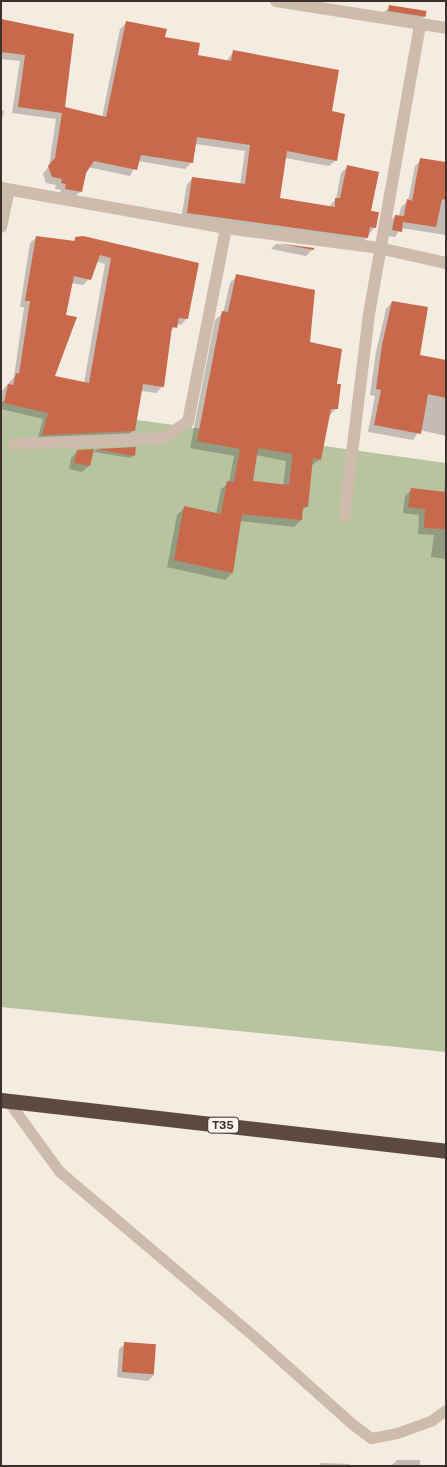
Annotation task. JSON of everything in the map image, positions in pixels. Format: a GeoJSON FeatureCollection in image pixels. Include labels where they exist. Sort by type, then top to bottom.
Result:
{"type":"FeatureCollection","features":[{"type":"Feature","properties":{"kind":"highway","name":"T35"},"geometry":{"type":"LineString","coordinates":[[5,1101],[446,1150]]}},
{"type":"Feature","properties":{"kind":"street"},"geometry":{"type":"LineString","coordinates":[[276,1],[446,28]]}},
{"type":"Feature","properties":{"kind":"street"},"geometry":{"type":"LineString","coordinates":[[344,518],[379,248],[420,25]]}},
{"type":"Feature","properties":{"kind":"street"},"geometry":{"type":"LineString","coordinates":[[1,227],[5,189],[226,228],[379,248],[446,263]]}},
{"type":"Feature","properties":{"kind":"street"},"geometry":{"type":"LineString","coordinates":[[14,444],[164,438],[188,422],[226,228]]}},
{"type":"Feature","properties":{"kind":"lane"},"geometry":{"type":"LineString","coordinates":[[5,1101],[59,1170],[256,1338],[351,1424],[371,1438],[397,1433],[432,1420],[446,1410]]}},
{"type":"Feature","properties":{"kind":"green space"},"geometry":{"type":"Polygon","coordinates":[[[1,401],[446,463],[446,1052],[1,1007],[1,401]]]}},
{"type":"Feature","properties":{"kind":"building"},"geometry":{"type":"Polygon","coordinates":[[[389,5],[427,11],[426,17],[388,11],[389,5]]]}},
{"type":"Feature","properties":{"kind":"building"},"geometry":{"type":"Polygon","coordinates":[[[1,19],[74,34],[65,107],[106,117],[126,21],[167,29],[165,37],[200,43],[198,55],[231,61],[233,50],[339,70],[332,111],[345,114],[337,161],[287,151],[280,198],[335,207],[335,198],[340,198],[347,165],[379,172],[371,211],[379,212],[376,228],[370,227],[368,238],[187,213],[192,177],[245,184],[250,145],[197,137],[193,163],[141,155],[137,170],[94,161],[86,173],[82,192],[65,189],[66,184],[61,183],[62,179],[52,177],[48,166],[55,158],[62,113],[18,107],[25,55],[1,52],[1,19]]]}},
{"type":"Feature","properties":{"kind":"building"},"geometry":{"type":"Polygon","coordinates":[[[420,158],[446,162],[446,200],[442,199],[436,227],[403,222],[402,232],[392,230],[395,215],[404,216],[407,199],[412,201],[420,158]]]}},
{"type":"Feature","properties":{"kind":"building"},"geometry":{"type":"Polygon","coordinates":[[[36,236],[75,241],[75,237],[83,236],[199,263],[188,319],[179,318],[177,328],[172,327],[164,387],[143,384],[135,431],[42,435],[48,413],[4,403],[8,384],[13,385],[16,373],[19,374],[30,301],[25,301],[36,236]],[[100,255],[91,280],[74,276],[66,315],[77,317],[55,376],[89,383],[111,258],[100,255]]]}},
{"type":"Feature","properties":{"kind":"building"},"geometry":{"type":"Polygon","coordinates":[[[276,243],[314,248],[314,250],[276,243]]]}},
{"type":"Feature","properties":{"kind":"building"},"geometry":{"type":"Polygon","coordinates":[[[236,274],[315,290],[310,342],[342,349],[337,384],[341,384],[338,409],[331,409],[321,460],[313,458],[308,507],[303,506],[302,520],[242,514],[233,573],[174,560],[184,506],[221,514],[227,481],[234,482],[240,449],[197,441],[222,311],[228,312],[236,274]],[[258,448],[253,481],[289,485],[293,454],[258,448]]]}},
{"type":"Feature","properties":{"kind":"building"},"geometry":{"type":"Polygon","coordinates":[[[392,301],[428,307],[420,355],[446,360],[446,398],[428,394],[421,434],[374,425],[381,390],[376,389],[382,345],[392,301]]]}},
{"type":"Feature","properties":{"kind":"building"},"geometry":{"type":"Polygon","coordinates":[[[136,447],[135,456],[95,449],[136,447]]]}},
{"type":"Feature","properties":{"kind":"building"},"geometry":{"type":"Polygon","coordinates":[[[94,449],[90,466],[74,463],[77,450],[94,449]]]}},
{"type":"Feature","properties":{"kind":"building"},"geometry":{"type":"Polygon","coordinates":[[[411,488],[446,492],[446,529],[424,528],[425,509],[408,507],[411,488]]]}},
{"type":"Feature","properties":{"kind":"building"},"geometry":{"type":"Polygon","coordinates":[[[124,1342],[156,1344],[154,1374],[122,1372],[124,1342]]]}}]}
